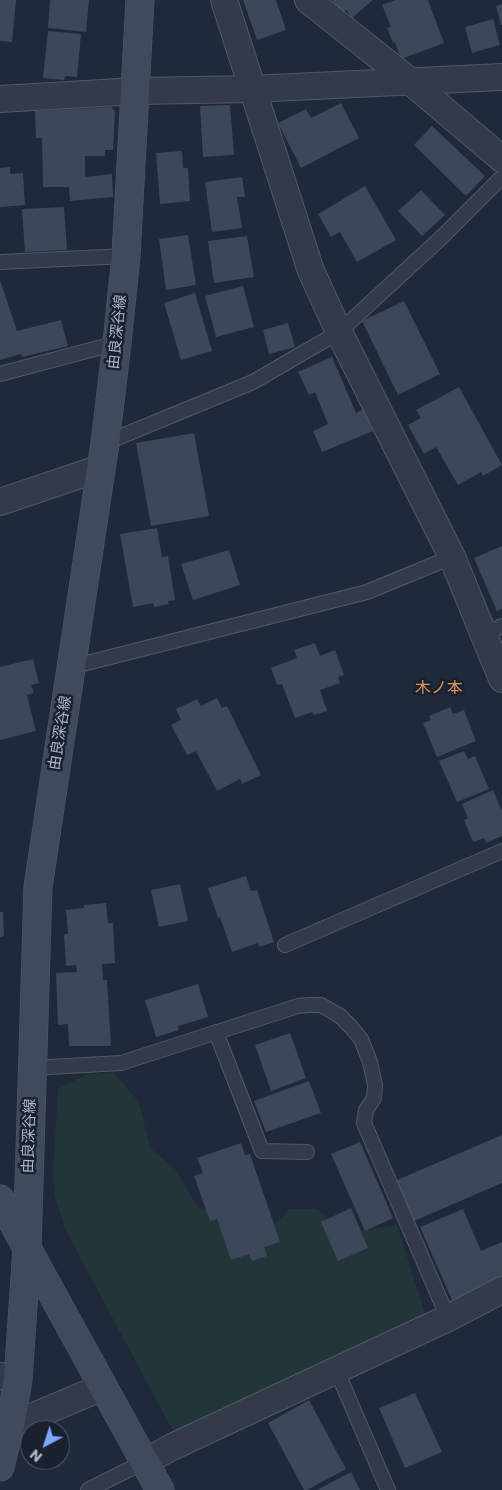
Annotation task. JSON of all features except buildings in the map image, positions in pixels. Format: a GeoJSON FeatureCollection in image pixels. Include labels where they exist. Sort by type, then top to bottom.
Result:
{"type":"FeatureCollection","features":[{"type":"Feature","properties":{"kind":"main road","name":"由良深谷線"},"geometry":{"type":"LineString","coordinates":[[0,1467],[10,1426],[9,1378],[27,1248],[38,886],[103,455],[117,343],[126,256],[140,0]]}},
{"type":"Feature","properties":{"kind":"main road"},"geometry":{"type":"LineString","coordinates":[[0,1198],[160,1490]]}},
{"type":"Feature","properties":{"kind":"street"},"geometry":{"type":"LineString","coordinates":[[224,0],[311,271],[339,332],[452,557],[493,631],[502,679]]}},
{"type":"Feature","properties":{"kind":"street"},"geometry":{"type":"LineString","coordinates":[[308,0],[411,82],[502,159]]}},
{"type":"Feature","properties":{"kind":"street"},"geometry":{"type":"LineString","coordinates":[[0,99],[136,91],[252,89],[502,78]]}},
{"type":"Feature","properties":{"kind":"street"},"geometry":{"type":"LineString","coordinates":[[0,502],[103,455]]}},
{"type":"Feature","properties":{"kind":"street"},"geometry":{"type":"LineString","coordinates":[[144,1462],[336,1369],[448,1318],[502,1290]]}},
{"type":"Feature","properties":{"kind":"street"},"geometry":{"type":"LineString","coordinates":[[10,1426],[103,1387]]}},
{"type":"Feature","properties":{"kind":"lane"},"geometry":{"type":"LineString","coordinates":[[103,455],[253,382],[339,332],[443,236],[502,176]]}},
{"type":"Feature","properties":{"kind":"lane"},"geometry":{"type":"LineString","coordinates":[[0,262],[126,256]]}},
{"type":"Feature","properties":{"kind":"lane"},"geometry":{"type":"LineString","coordinates":[[0,374],[117,343]]}},
{"type":"Feature","properties":{"kind":"lane"},"geometry":{"type":"LineString","coordinates":[[71,667],[367,592],[452,557]]}},
{"type":"Feature","properties":{"kind":"lane"},"geometry":{"type":"LineString","coordinates":[[285,945],[502,851]]}},
{"type":"Feature","properties":{"kind":"lane"},"geometry":{"type":"LineString","coordinates":[[32,1068],[120,1064],[298,1006],[321,1005],[340,1016],[361,1039],[376,1085],[374,1098],[366,1110],[364,1123],[448,1318]]}},
{"type":"Feature","properties":{"kind":"lane"},"geometry":{"type":"LineString","coordinates":[[216,1032],[262,1151],[307,1152]]}},
{"type":"Feature","properties":{"kind":"lane"},"geometry":{"type":"LineString","coordinates":[[336,1369],[388,1490]]}},
{"type":"Feature","properties":{"kind":"lane"},"geometry":{"type":"LineString","coordinates":[[88,1490],[144,1462]]}},
{"type":"Feature","properties":{"kind":"green space"},"geometry":{"type":"Polygon","coordinates":[[[114,1073],[139,1102],[150,1148],[176,1170],[198,1208],[212,1211],[230,1245],[256,1243],[290,1209],[317,1209],[346,1233],[397,1225],[425,1314],[174,1433],[65,1229],[55,1196],[53,1173],[58,1089],[88,1074],[114,1073]]]}},
{"type":"Feature","properties":{"kind":"district","name":"木ノ本"},"geometry":{"type":"Point","coordinates":[439,689]}}]}
